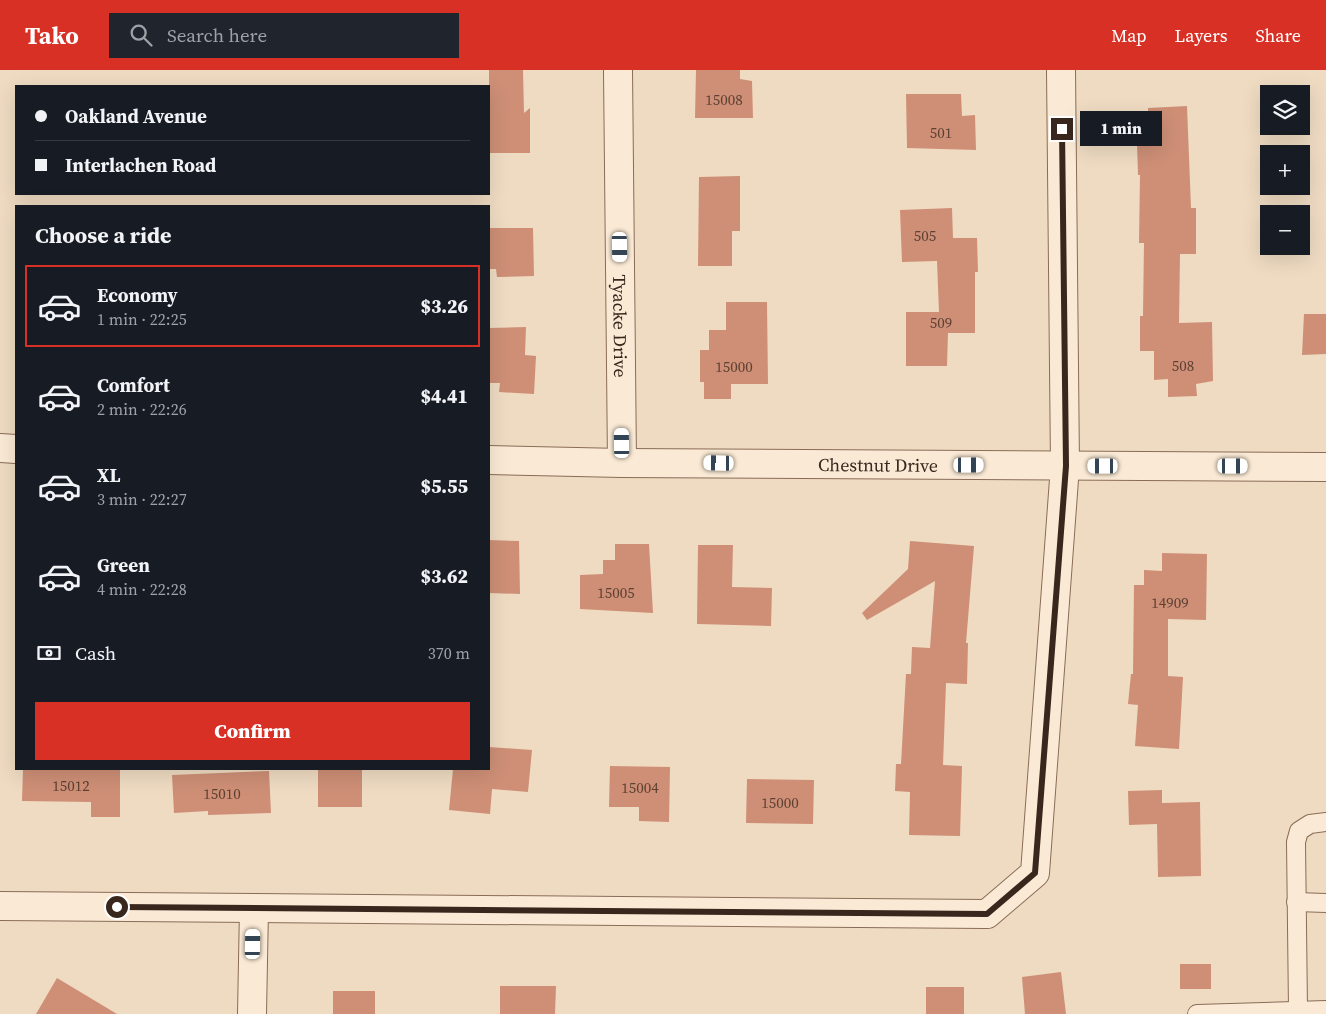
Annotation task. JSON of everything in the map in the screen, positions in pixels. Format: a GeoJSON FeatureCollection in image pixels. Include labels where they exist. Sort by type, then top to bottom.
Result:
{"type":"FeatureCollection","features":[{"type":"Feature","properties":{"kind":"street","name":"Tyacke Drive"},"geometry":{"type":"LineString","coordinates":[[618,70],[622,463]]}},
{"type":"Feature","properties":{"kind":"street"},"geometry":{"type":"LineString","coordinates":[[0,906],[987,914],[1035,873],[1066,466],[1061,70]]}},
{"type":"Feature","properties":{"kind":"street"},"geometry":{"type":"LineString","coordinates":[[0,448],[15,449]]}},
{"type":"Feature","properties":{"kind":"street","name":"Chestnut Drive"},"geometry":{"type":"LineString","coordinates":[[490,460],[622,463],[1326,466]]}},
{"type":"Feature","properties":{"kind":"street"},"geometry":{"type":"LineString","coordinates":[[252,1014],[254,908]]}},
{"type":"Feature","properties":{"kind":"lane"},"geometry":{"type":"LineString","coordinates":[[1298,1010],[1296,842],[1299,831],[1310,824],[1326,822]]}},
{"type":"Feature","properties":{"kind":"lane"},"geometry":{"type":"LineString","coordinates":[[1296,902],[1326,903]]}},
{"type":"Feature","properties":{"kind":"lane"},"geometry":{"type":"LineString","coordinates":[[1197,1014],[1326,1010]]}},
{"type":"Feature","properties":{"kind":"building"},"geometry":{"type":"Polygon","coordinates":[[[489,70],[523,70],[524,113],[530,108],[530,153],[490,153],[489,70]]]}},
{"type":"Feature","properties":{"kind":"building"},"geometry":{"type":"Polygon","coordinates":[[[696,70],[740,70],[740,79],[752,81],[753,118],[695,118],[696,70]]]}},
{"type":"Feature","properties":{"kind":"building"},"geometry":{"type":"Polygon","coordinates":[[[906,94],[961,94],[962,116],[975,115],[976,150],[907,148],[906,94]]]}},
{"type":"Feature","properties":{"kind":"building"},"geometry":{"type":"Polygon","coordinates":[[[1187,106],[1191,208],[1196,208],[1196,254],[1180,254],[1179,323],[1212,322],[1213,381],[1196,384],[1197,396],[1168,397],[1168,379],[1154,380],[1154,351],[1140,351],[1140,316],[1143,316],[1144,243],[1139,243],[1140,175],[1138,175],[1137,143],[1149,143],[1148,108],[1187,106]]]}},
{"type":"Feature","properties":{"kind":"building"},"geometry":{"type":"Polygon","coordinates":[[[740,176],[740,231],[732,231],[732,266],[698,266],[699,177],[740,176]]]}},
{"type":"Feature","properties":{"kind":"building"},"geometry":{"type":"Polygon","coordinates":[[[952,208],[953,238],[977,238],[978,272],[975,272],[975,333],[948,333],[947,366],[906,366],[906,312],[939,312],[937,261],[902,262],[900,210],[952,208]]]}},
{"type":"Feature","properties":{"kind":"building"},"geometry":{"type":"Polygon","coordinates":[[[490,228],[533,228],[534,276],[497,277],[496,269],[490,269],[490,228]]]}},
{"type":"Feature","properties":{"kind":"building"},"geometry":{"type":"Polygon","coordinates":[[[726,302],[767,302],[768,384],[731,384],[731,399],[704,399],[704,382],[700,382],[700,350],[709,350],[709,330],[726,330],[726,302]]]}},
{"type":"Feature","properties":{"kind":"building"},"geometry":{"type":"Polygon","coordinates":[[[1304,314],[1326,314],[1326,354],[1302,355],[1304,314]]]}},
{"type":"Feature","properties":{"kind":"building"},"geometry":{"type":"Polygon","coordinates":[[[526,327],[525,355],[536,356],[534,394],[499,392],[500,383],[490,383],[490,328],[526,327]]]}},
{"type":"Feature","properties":{"kind":"building"},"geometry":{"type":"Polygon","coordinates":[[[490,540],[519,541],[520,594],[490,593],[490,540]]]}},
{"type":"Feature","properties":{"kind":"building"},"geometry":{"type":"Polygon","coordinates":[[[910,541],[974,546],[966,643],[968,643],[967,684],[946,683],[943,765],[962,766],[960,836],[909,835],[910,792],[895,791],[896,764],[901,764],[906,674],[911,674],[912,647],[930,648],[935,581],[867,620],[862,613],[908,569],[910,541]]]}},
{"type":"Feature","properties":{"kind":"building"},"geometry":{"type":"Polygon","coordinates":[[[615,544],[649,544],[653,613],[580,609],[580,575],[603,574],[603,560],[615,560],[615,544]]]}},
{"type":"Feature","properties":{"kind":"building"},"geometry":{"type":"Polygon","coordinates":[[[698,545],[733,545],[732,587],[772,588],[771,626],[697,624],[698,545]]]}},
{"type":"Feature","properties":{"kind":"building"},"geometry":{"type":"Polygon","coordinates":[[[1162,553],[1207,554],[1206,620],[1168,619],[1168,676],[1183,677],[1179,749],[1135,746],[1138,705],[1128,704],[1131,674],[1133,674],[1134,585],[1144,585],[1144,570],[1162,571],[1162,553]]]}},
{"type":"Feature","properties":{"kind":"building"},"geometry":{"type":"Polygon","coordinates":[[[490,747],[532,750],[528,792],[492,789],[490,814],[449,810],[453,770],[490,770],[490,747]]]}},
{"type":"Feature","properties":{"kind":"building"},"geometry":{"type":"Polygon","coordinates":[[[610,766],[670,767],[669,822],[639,821],[639,807],[609,807],[610,766]]]}},
{"type":"Feature","properties":{"kind":"building"},"geometry":{"type":"Polygon","coordinates":[[[23,770],[120,770],[120,817],[91,817],[91,802],[22,801],[23,770]]]}},
{"type":"Feature","properties":{"kind":"building"},"geometry":{"type":"Polygon","coordinates":[[[318,770],[362,770],[362,807],[318,807],[318,770]]]}},
{"type":"Feature","properties":{"kind":"building"},"geometry":{"type":"Polygon","coordinates":[[[269,771],[271,813],[208,815],[208,811],[174,813],[172,775],[269,771]]]}},
{"type":"Feature","properties":{"kind":"building"},"geometry":{"type":"Polygon","coordinates":[[[747,779],[814,780],[813,824],[746,823],[747,779]]]}},
{"type":"Feature","properties":{"kind":"building"},"geometry":{"type":"Polygon","coordinates":[[[1162,790],[1162,803],[1200,802],[1201,876],[1158,877],[1157,824],[1129,825],[1128,791],[1162,790]]]}},
{"type":"Feature","properties":{"kind":"building"},"geometry":{"type":"Polygon","coordinates":[[[1180,964],[1211,964],[1211,989],[1180,989],[1180,964]]]}},
{"type":"Feature","properties":{"kind":"building"},"geometry":{"type":"Polygon","coordinates":[[[1061,972],[1066,1014],[1025,1014],[1022,977],[1061,972]]]}},
{"type":"Feature","properties":{"kind":"building"},"geometry":{"type":"Polygon","coordinates":[[[57,978],[117,1014],[36,1014],[57,978]]]}},
{"type":"Feature","properties":{"kind":"building"},"geometry":{"type":"Polygon","coordinates":[[[500,986],[556,986],[555,1014],[500,1014],[500,986]]]}},
{"type":"Feature","properties":{"kind":"building"},"geometry":{"type":"Polygon","coordinates":[[[926,987],[964,987],[964,1014],[926,1014],[926,987]]]}},
{"type":"Feature","properties":{"kind":"building"},"geometry":{"type":"Polygon","coordinates":[[[333,991],[375,991],[375,1014],[333,1014],[333,991]]]}},
{"type":"Feature","properties":{"kind":"route"},"geometry":{"type":"LineString","coordinates":[[117,907],[987,914],[1035,873],[1066,466],[1062,129]]}}]}
